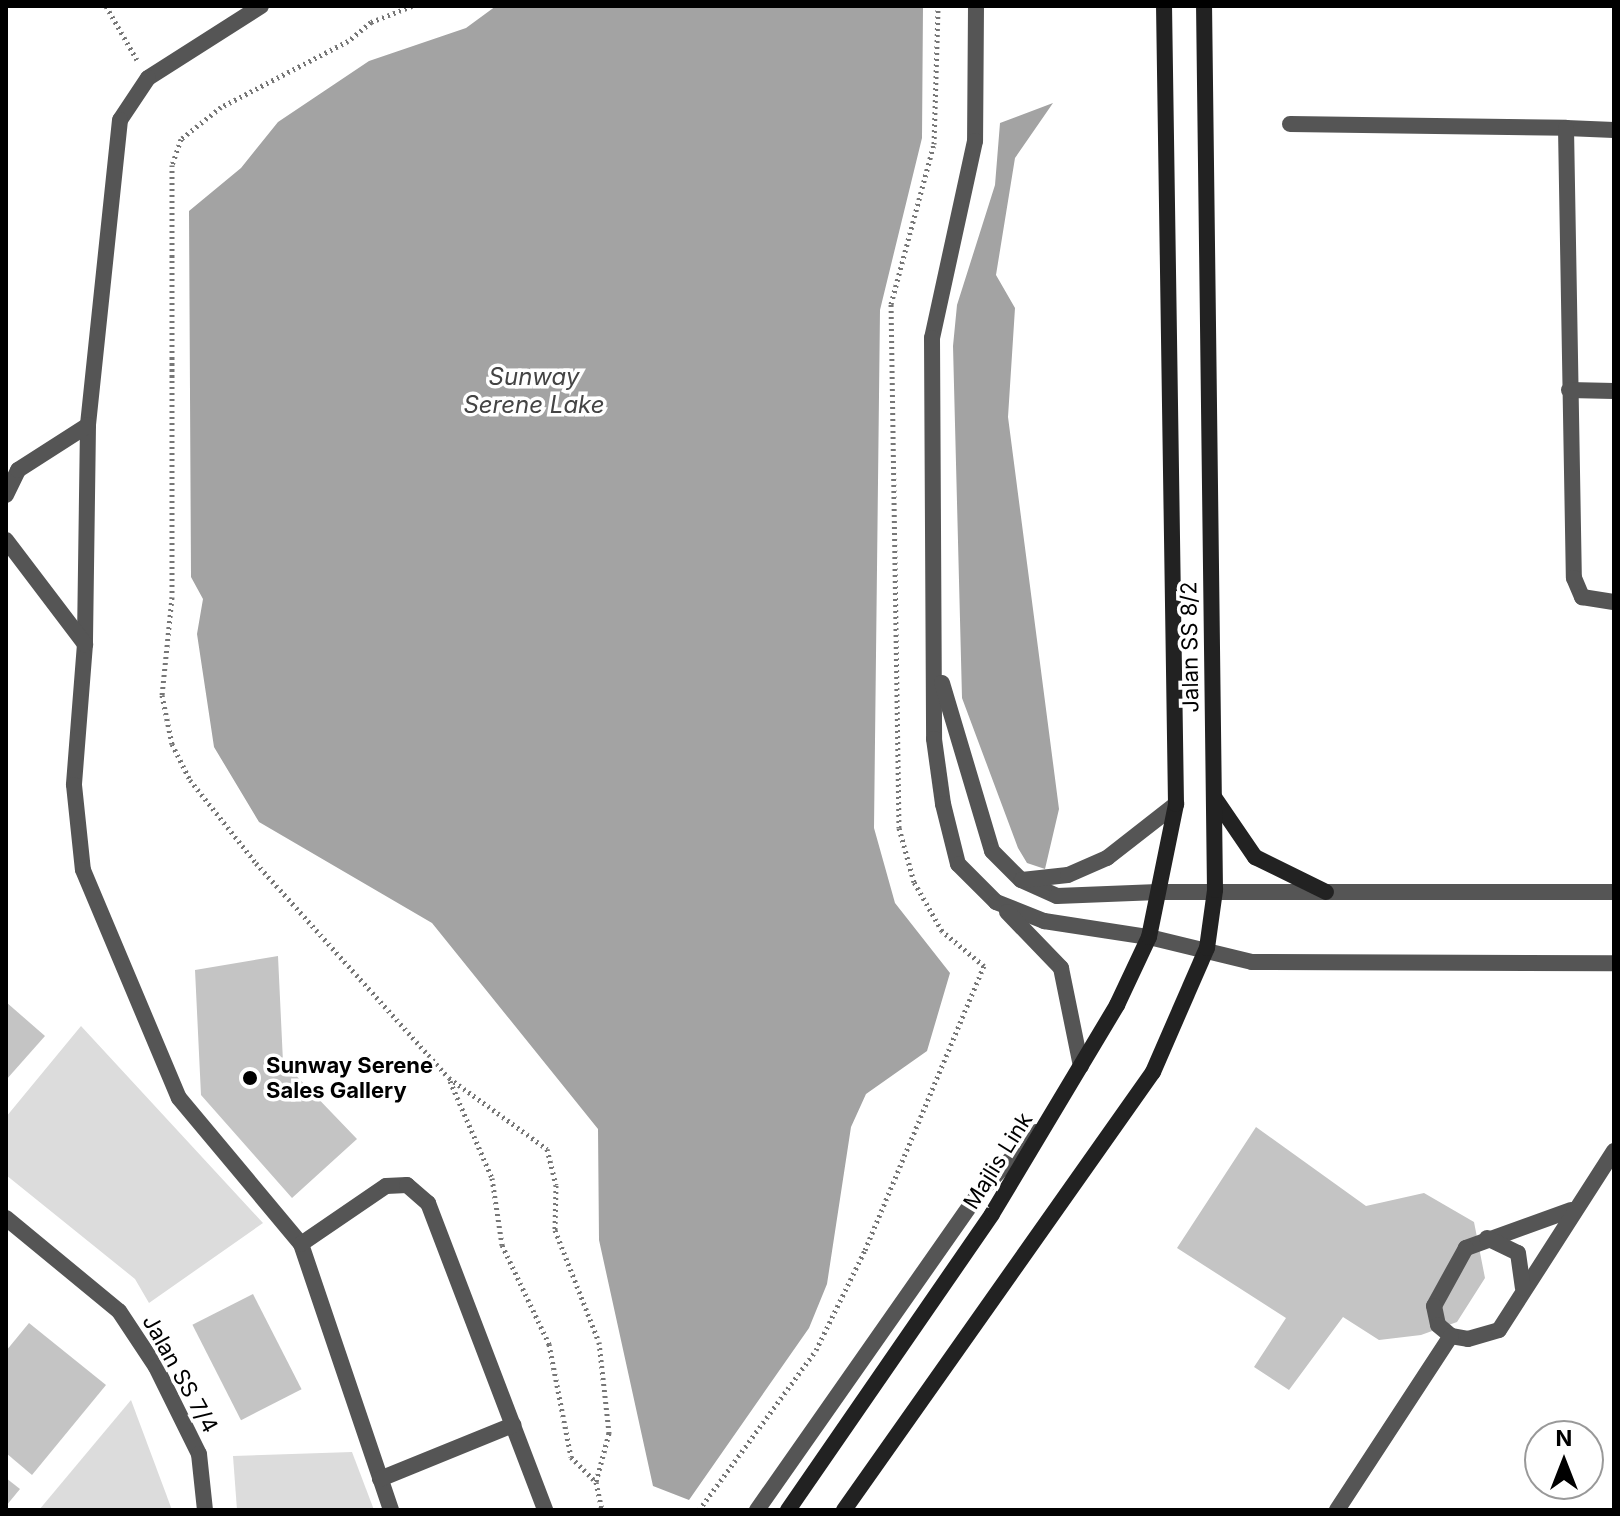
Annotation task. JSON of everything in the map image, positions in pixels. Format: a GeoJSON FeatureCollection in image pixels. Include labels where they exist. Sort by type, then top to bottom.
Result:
{"type":"FeatureCollection","features":[{"type":"Feature","properties":{"kind":"main road","name":"Jalan SS 8/2"},"geometry":{"type":"LineString","coordinates":[[1164,6],[1176,804]]}},
{"type":"Feature","properties":{"kind":"main road","name":"Jalan SS 8/2"},"geometry":{"type":"LineString","coordinates":[[1204,6],[1215,890]]}},
{"type":"Feature","properties":{"kind":"main road"},"geometry":{"type":"LineString","coordinates":[[1213,796],[1255,857],[1326,892]]}},
{"type":"Feature","properties":{"kind":"main road","name":"Majlis Link"},"geometry":{"type":"LineString","coordinates":[[788,1510],[1054,1113],[1081,1066],[1149,937],[1176,804]]}},
{"type":"Feature","properties":{"kind":"main road"},"geometry":{"type":"LineString","coordinates":[[844,1510],[1153,1072],[1207,948],[1215,890]]}},
{"type":"Feature","properties":{"kind":"street"},"geometry":{"type":"LineString","coordinates":[[261,6],[148,78],[120,120],[88,425],[85,644],[74,785],[83,870],[179,1098],[301,1244],[391,1510]]}},
{"type":"Feature","properties":{"kind":"street"},"geometry":{"type":"LineString","coordinates":[[976,6],[975,141],[932,338],[936,650],[934,739],[943,804],[958,864],[996,902],[1039,938],[1061,968],[1081,1066]]}},
{"type":"Feature","properties":{"kind":"street"},"geometry":{"type":"LineString","coordinates":[[1290,124],[1614,130]]}},
{"type":"Feature","properties":{"kind":"street"},"geometry":{"type":"LineString","coordinates":[[1566,128],[1574,578],[1582,597],[1614,602]]}},
{"type":"Feature","properties":{"kind":"street"},"geometry":{"type":"LineString","coordinates":[[1569,390],[1614,391]]}},
{"type":"Feature","properties":{"kind":"street"},"geometry":{"type":"LineString","coordinates":[[6,495],[18,470],[88,425]]}},
{"type":"Feature","properties":{"kind":"street"},"geometry":{"type":"LineString","coordinates":[[6,540],[85,644]]}},
{"type":"Feature","properties":{"kind":"street"},"geometry":{"type":"LineString","coordinates":[[936,650],[954,737],[992,851],[1021,880],[1057,896],[1215,890],[1614,892]]}},
{"type":"Feature","properties":{"kind":"street"},"geometry":{"type":"LineString","coordinates":[[1021,880],[1068,875],[1107,858],[1176,804]]}},
{"type":"Feature","properties":{"kind":"street"},"geometry":{"type":"LineString","coordinates":[[996,902],[1044,921],[1207,948],[1252,962],[1614,963]]}},
{"type":"Feature","properties":{"kind":"street"},"geometry":{"type":"LineString","coordinates":[[757,1510],[980,1192],[1054,1113]]}},
{"type":"Feature","properties":{"kind":"street"},"geometry":{"type":"LineString","coordinates":[[1571,1210],[1485,1238],[1466,1248],[1434,1306],[1438,1325],[1451,1336],[1468,1339],[1499,1330],[1571,1210],[1614,1151]]}},
{"type":"Feature","properties":{"kind":"street"},"geometry":{"type":"LineString","coordinates":[[301,1244],[386,1186],[407,1185],[428,1203],[545,1510]]}},
{"type":"Feature","properties":{"kind":"street","name":"Jalan SS 7/4"},"geometry":{"type":"LineString","coordinates":[[6,1218],[119,1311],[156,1367],[199,1454],[205,1510]]}},
{"type":"Feature","properties":{"kind":"street"},"geometry":{"type":"LineString","coordinates":[[1485,1238],[1518,1253],[1523,1288]]}},
{"type":"Feature","properties":{"kind":"street"},"geometry":{"type":"LineString","coordinates":[[1337,1510],[1451,1336]]}},
{"type":"Feature","properties":{"kind":"street"},"geometry":{"type":"LineString","coordinates":[[380,1479],[513,1425]]}},
{"type":"Feature","properties":{"kind":"path"},"geometry":{"type":"LineString","coordinates":[[106,6],[148,78]]}},
{"type":"Feature","properties":{"kind":"path"},"geometry":{"type":"LineString","coordinates":[[412,6],[371,22],[348,41],[221,107],[181,139],[172,165],[172,597],[162,695],[172,744],[190,780],[449,1078],[547,1149],[556,1185],[555,1230],[599,1342],[609,1433],[596,1482],[602,1510]]}},
{"type":"Feature","properties":{"kind":"path"},"geometry":{"type":"LineString","coordinates":[[699,1510],[816,1350],[984,966],[942,931],[914,882],[899,828],[891,304],[934,144],[938,6]]}},
{"type":"Feature","properties":{"kind":"path"},"geometry":{"type":"LineString","coordinates":[[449,1078],[492,1178],[502,1245],[549,1344],[571,1457],[596,1482]]}},
{"type":"Feature","properties":{"kind":"shaded area"},"geometry":{"type":"Polygon","coordinates":[[[81,1026],[263,1223],[149,1303],[135,1279],[6,1175],[6,1117],[81,1026]]]}},
{"type":"Feature","properties":{"kind":"shaded area"},"geometry":{"type":"Polygon","coordinates":[[[131,1400],[172,1510],[39,1510],[131,1400]]]}},
{"type":"Feature","properties":{"kind":"shaded area"},"geometry":{"type":"Polygon","coordinates":[[[352,1452],[374,1510],[237,1510],[233,1456],[352,1452]]]}},
{"type":"Feature","properties":{"kind":"water","name":"Sunway Serene Lake"},"geometry":{"type":"Polygon","coordinates":[[[496,6],[923,6],[922,138],[880,310],[874,828],[895,903],[950,973],[927,1051],[866,1094],[851,1127],[827,1284],[809,1328],[689,1500],[653,1486],[599,1240],[598,1129],[432,923],[259,822],[214,747],[197,634],[203,599],[191,577],[189,211],[241,168],[278,122],[369,61],[466,28],[496,6]]]}},
{"type":"Feature","properties":{"kind":"water"},"geometry":{"type":"Polygon","coordinates":[[[1053,103],[1015,158],[996,275],[1015,308],[1008,417],[1059,809],[1045,869],[1027,863],[1018,848],[962,698],[953,346],[957,305],[995,185],[1000,123],[1053,103]]]}},
{"type":"Feature","properties":{"kind":"building","name":"Sunway Serene Sales Gallery"},"geometry":{"type":"Polygon","coordinates":[[[278,956],[283,1062],[357,1139],[292,1198],[201,1095],[195,970],[278,956]]]}},
{"type":"Feature","properties":{"kind":"building"},"geometry":{"type":"Polygon","coordinates":[[[6,1002],[45,1036],[6,1080],[6,1002]]]}},
{"type":"Feature","properties":{"kind":"building"},"geometry":{"type":"Polygon","coordinates":[[[1256,1127],[1366,1206],[1424,1193],[1474,1222],[1485,1278],[1457,1322],[1421,1335],[1379,1340],[1343,1317],[1289,1390],[1254,1367],[1286,1318],[1177,1248],[1256,1127]]]}},
{"type":"Feature","properties":{"kind":"building"},"geometry":{"type":"Polygon","coordinates":[[[253,1294],[302,1389],[241,1420],[192,1325],[253,1294]]]}},
{"type":"Feature","properties":{"kind":"building"},"geometry":{"type":"Polygon","coordinates":[[[29,1323],[106,1385],[32,1475],[6,1453],[6,1351],[29,1323]]]}},
{"type":"Feature","properties":{"kind":"building"},"geometry":{"type":"Polygon","coordinates":[[[6,1478],[20,1489],[6,1506],[6,1478]]]}},
{"type":"Feature","properties":{"kind":"place","name":"Sunway Serene Sales Gallery"},"geometry":{"type":"Point","coordinates":[250,1078]}}]}
